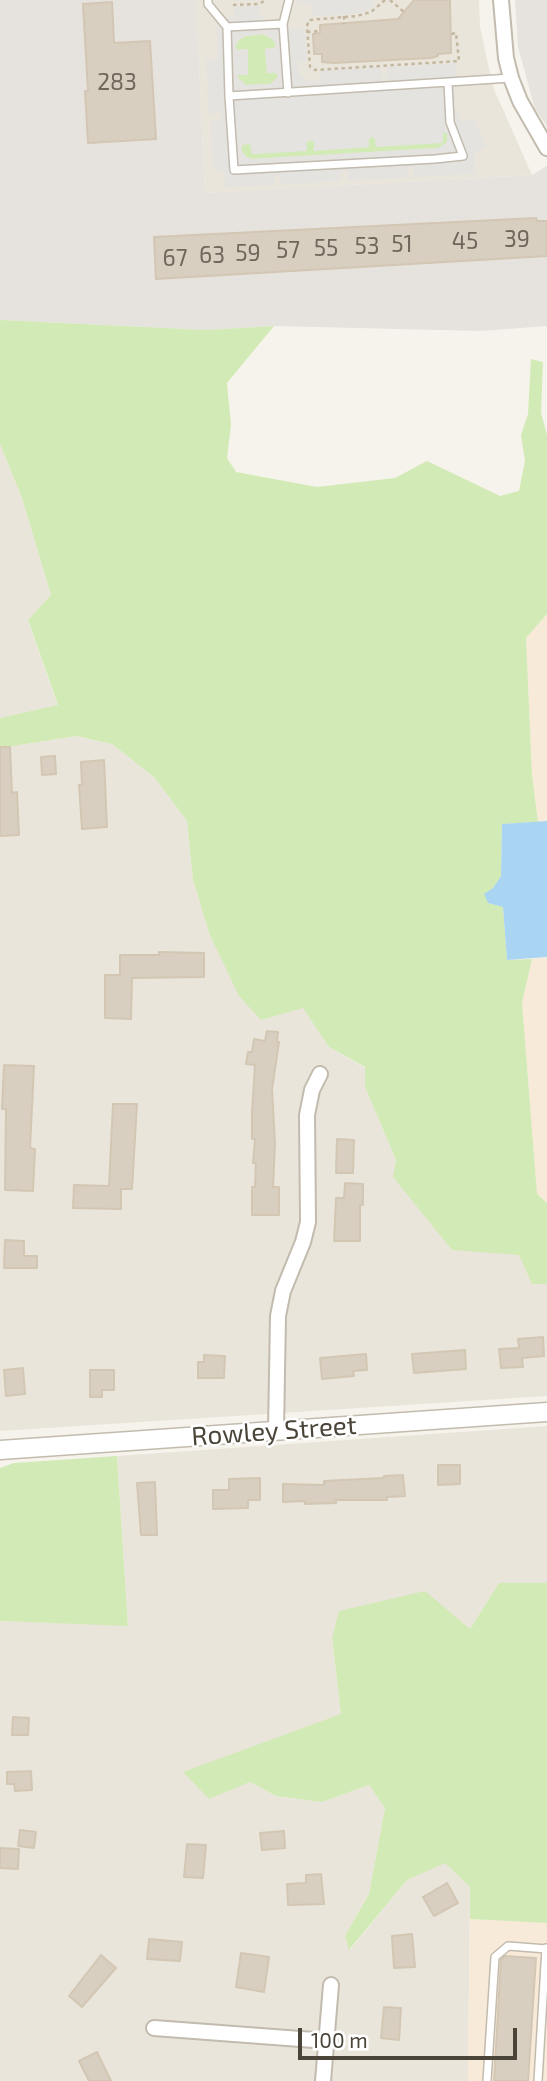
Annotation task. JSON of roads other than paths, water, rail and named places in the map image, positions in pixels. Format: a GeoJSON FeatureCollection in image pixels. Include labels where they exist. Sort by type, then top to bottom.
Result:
{"type":"FeatureCollection","features":[{"type":"Feature","properties":{"kind":"street"},"geometry":{"type":"LineString","coordinates":[[501,0],[506,58],[512,78],[520,101],[547,148]]}},
{"type":"Feature","properties":{"kind":"street"},"geometry":{"type":"LineString","coordinates":[[275,1431],[278,1316],[283,1291],[303,1242],[308,1222],[307,1115],[312,1090],[320,1074]]}},
{"type":"Feature","properties":{"kind":"street","name":"Rowley Street"},"geometry":{"type":"LineString","coordinates":[[0,1450],[547,1412]]}},
{"type":"Feature","properties":{"kind":"street"},"geometry":{"type":"LineString","coordinates":[[323,2081],[331,1985]]}},
{"type":"Feature","properties":{"kind":"street"},"geometry":{"type":"LineString","coordinates":[[154,2028],[327,2041]]}},
{"type":"Feature","properties":{"kind":"lane"},"geometry":{"type":"LineString","coordinates":[[208,0],[208,4],[227,27],[234,170],[463,156],[450,122],[448,83]]}},
{"type":"Feature","properties":{"kind":"lane"},"geometry":{"type":"LineString","coordinates":[[288,93],[283,24],[289,0]]}},
{"type":"Feature","properties":{"kind":"lane"},"geometry":{"type":"LineString","coordinates":[[227,27],[283,24]]}},
{"type":"Feature","properties":{"kind":"lane"},"geometry":{"type":"LineString","coordinates":[[229,96],[512,78]]}},
{"type":"Feature","properties":{"kind":"lane"},"geometry":{"type":"LineString","coordinates":[[487,2081],[495,1957],[508,1946],[547,1948],[538,2081]]}},
{"type":"Feature","properties":{"kind":"water"},"geometry":{"type":"Polygon","coordinates":[[[547,821],[547,957],[507,960],[503,907],[488,903],[484,894],[493,888],[501,876],[502,824],[547,821]]]}}]}
